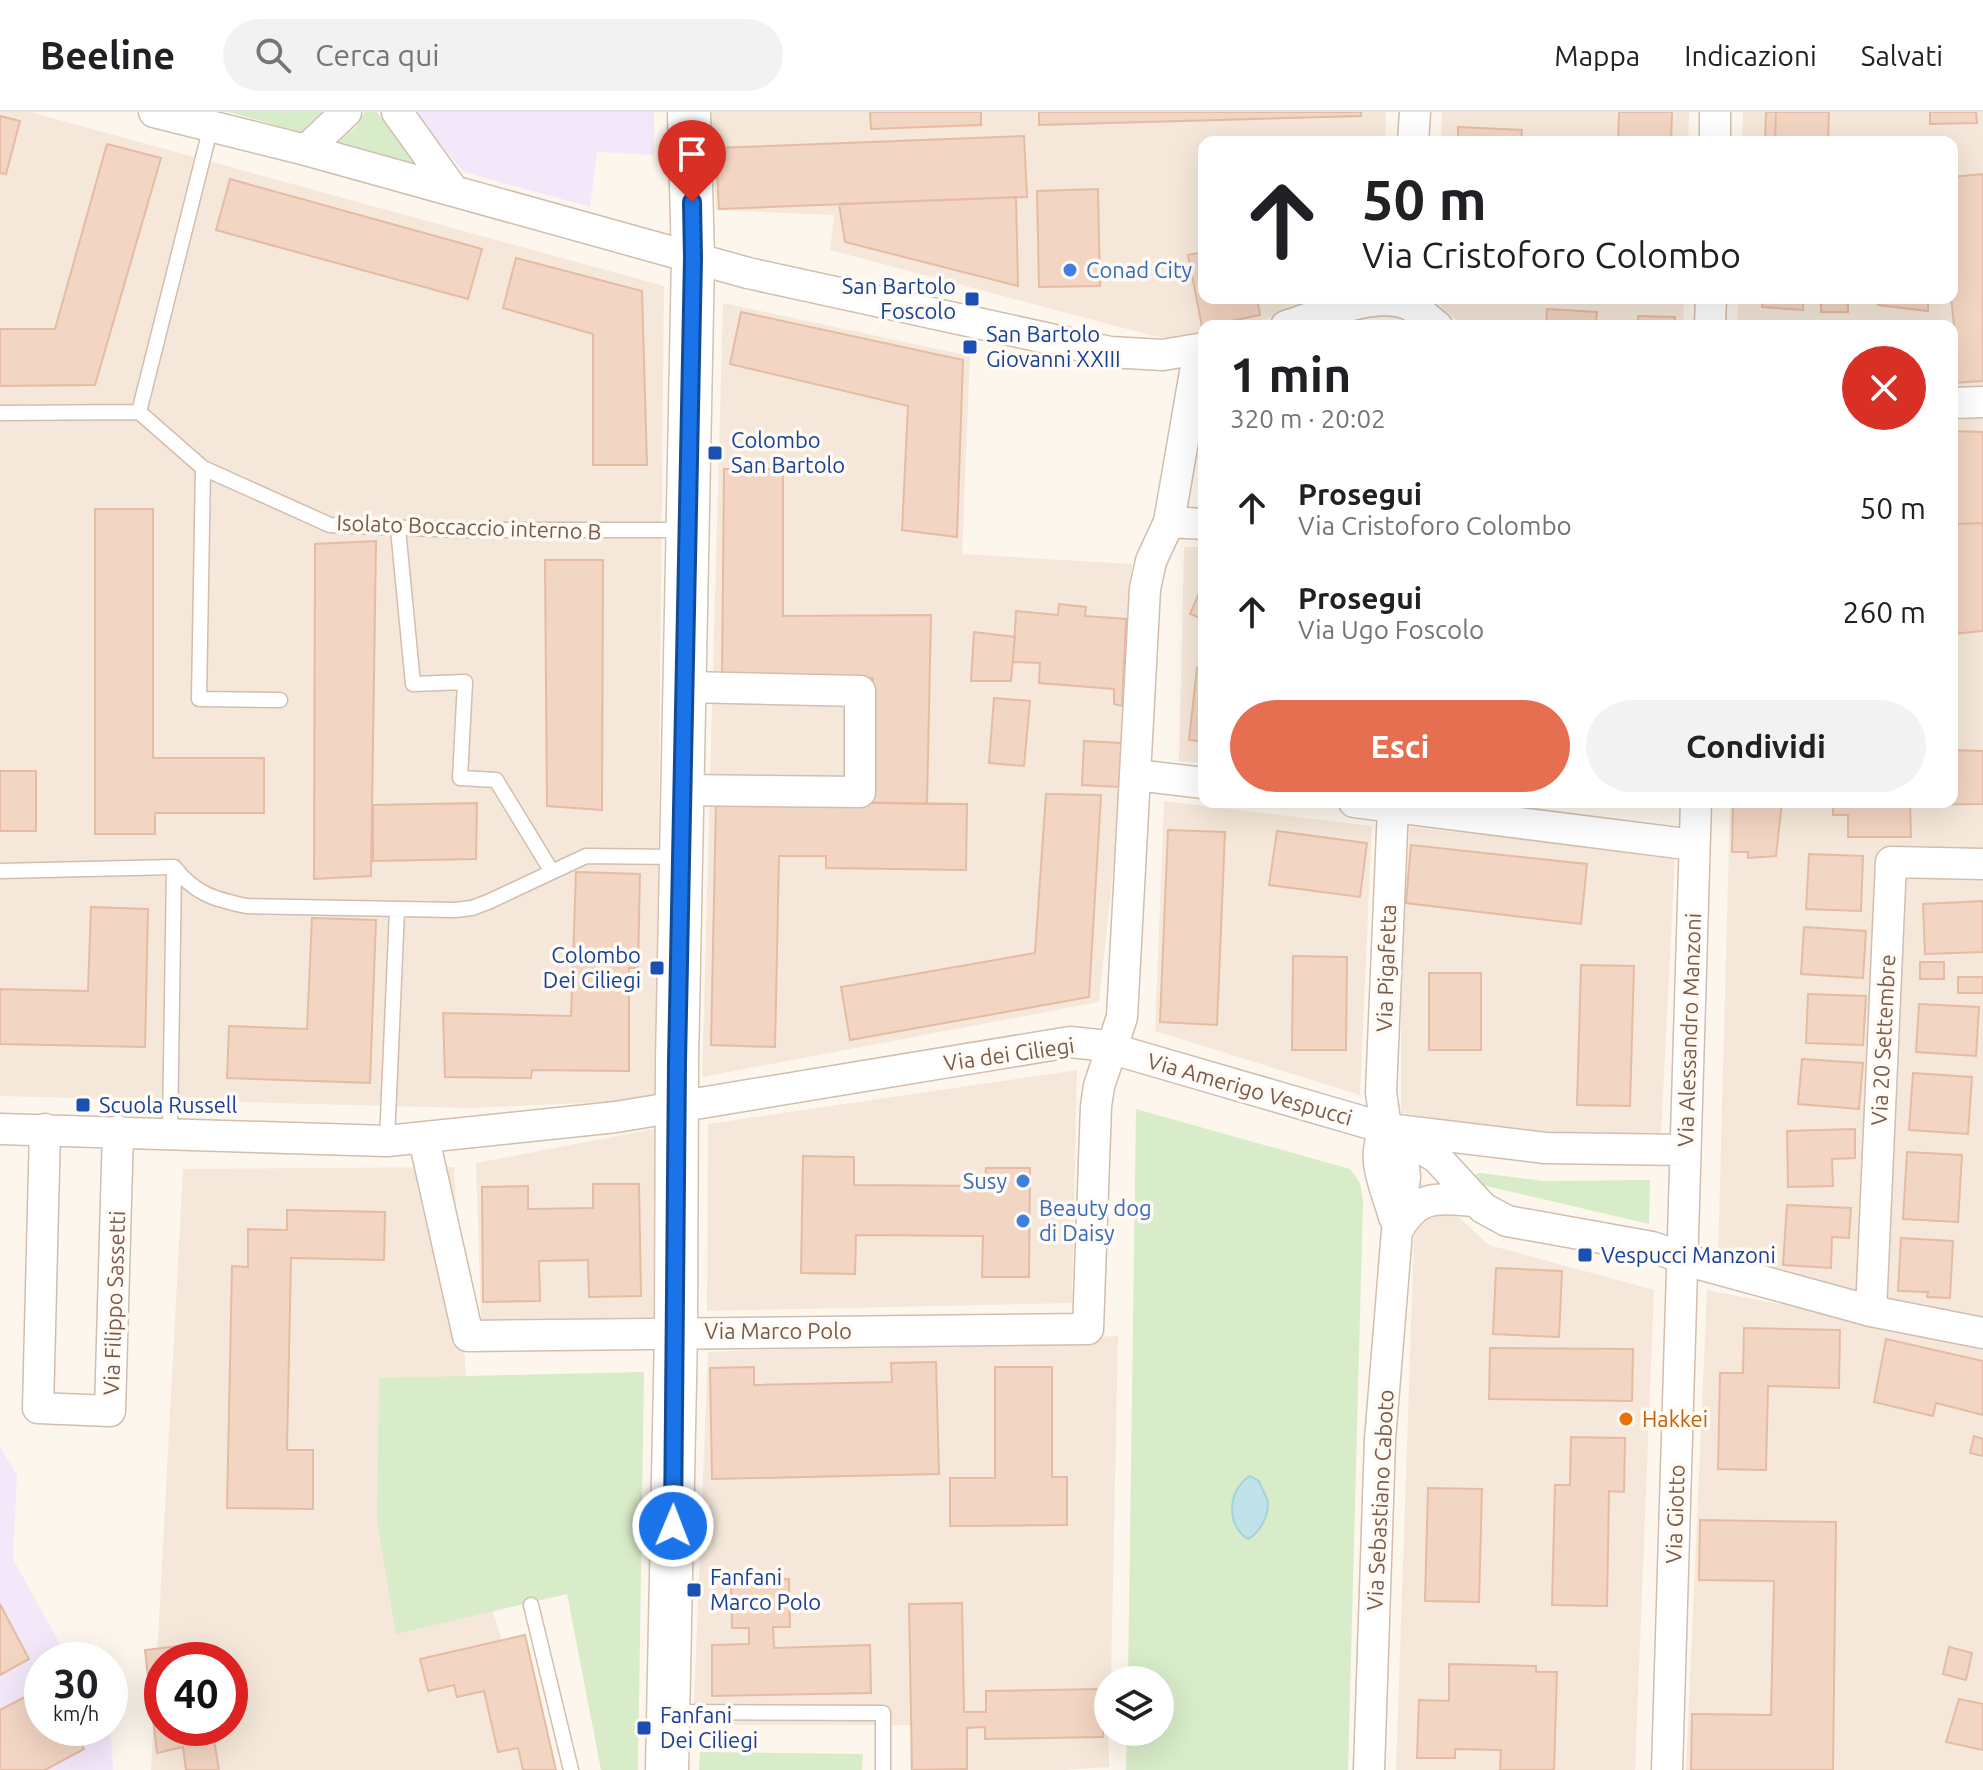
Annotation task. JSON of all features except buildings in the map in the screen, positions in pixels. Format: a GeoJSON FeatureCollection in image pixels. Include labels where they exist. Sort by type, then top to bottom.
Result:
{"type":"FeatureCollection","features":[{"type":"Feature","properties":{"kind":"street"},"geometry":{"type":"LineString","coordinates":[[154,112],[306,150],[748,273],[1110,352],[1153,355],[1198,349]]}},
{"type":"Feature","properties":{"kind":"street"},"geometry":{"type":"LineString","coordinates":[[306,150],[346,112]]}},
{"type":"Feature","properties":{"kind":"street"},"geometry":{"type":"LineString","coordinates":[[397,112],[453,190]]}},
{"type":"Feature","properties":{"kind":"street"},"geometry":{"type":"LineString","coordinates":[[667,1770],[693,258],[689,112]]}},
{"type":"Feature","properties":{"kind":"street"},"geometry":{"type":"LineString","coordinates":[[1413,136],[1415,112]]}},
{"type":"Feature","properties":{"kind":"street"},"geometry":{"type":"LineString","coordinates":[[1715,112],[1715,136]]}},
{"type":"Feature","properties":{"kind":"street"},"geometry":{"type":"LineString","coordinates":[[1307,320],[1363,304]]}},
{"type":"Feature","properties":{"kind":"street"},"geometry":{"type":"LineString","coordinates":[[1411,304],[1430,320]]}},
{"type":"Feature","properties":{"kind":"street"},"geometry":{"type":"LineString","coordinates":[[1112,1049],[1122,1017],[1145,589],[1151,561],[1169,522],[1198,369]]}},
{"type":"Feature","properties":{"kind":"street"},"geometry":{"type":"LineString","coordinates":[[1958,403],[1983,402]]}},
{"type":"Feature","properties":{"kind":"street"},"geometry":{"type":"LineString","coordinates":[[1169,522],[1198,524]]}},
{"type":"Feature","properties":{"kind":"street"},"geometry":{"type":"LineString","coordinates":[[683,790],[860,792],[860,691],[685,687]]}},
{"type":"Feature","properties":{"kind":"street"},"geometry":{"type":"LineString","coordinates":[[1136,775],[1198,782]]}},
{"type":"Feature","properties":{"kind":"street","name":"Via Pigafetta"},"geometry":{"type":"LineString","coordinates":[[1388,1129],[1381,1092],[1393,808]]}},
{"type":"Feature","properties":{"kind":"street"},"geometry":{"type":"LineString","coordinates":[[1401,808],[1694,845]]}},
{"type":"Feature","properties":{"kind":"street","name":"Via Alessandro Manzoni"},"geometry":{"type":"LineString","coordinates":[[1683,1257],[1696,808]]}},
{"type":"Feature","properties":{"kind":"street","name":"Via 20 Settembre"},"geometry":{"type":"LineString","coordinates":[[1871,1311],[1891,862],[1983,864]]}},
{"type":"Feature","properties":{"kind":"street","name":"Via dei Ciliegi"},"geometry":{"type":"LineString","coordinates":[[387,1141],[677,1107],[1056,1043],[1084,1043],[1112,1049]]}},
{"type":"Feature","properties":{"kind":"street","name":"Via Amerigo Vespucci"},"geometry":{"type":"LineString","coordinates":[[1112,1049],[1388,1129],[1545,1148],[1685,1150]]}},
{"type":"Feature","properties":{"kind":"street","name":"Via Marco Polo"},"geometry":{"type":"LineString","coordinates":[[424,1139],[468,1336],[1088,1329],[1096,1106],[1099,1086],[1112,1049]]}},
{"type":"Feature","properties":{"kind":"street"},"geometry":{"type":"LineString","coordinates":[[0,1129],[387,1141]]}},
{"type":"Feature","properties":{"kind":"street","name":"Via Filippo Sassetti"},"geometry":{"type":"LineString","coordinates":[[45,1129],[38,1408],[110,1411],[118,1131]]}},
{"type":"Feature","properties":{"kind":"street","name":"Via Amerigo Vespucci"},"geometry":{"type":"LineString","coordinates":[[1388,1129],[1426,1149],[1491,1214],[1507,1221],[1652,1247],[1721,1270],[1871,1311],[1983,1333]]}},
{"type":"Feature","properties":{"kind":"street","name":"Via Sebastiano Caboto"},"geometry":{"type":"LineString","coordinates":[[1369,1770],[1380,1440],[1397,1231],[1404,1186],[1401,1146],[1388,1129]]}},
{"type":"Feature","properties":{"kind":"street"},"geometry":{"type":"LineString","coordinates":[[1397,1231],[1406,1214],[1416,1205],[1468,1192],[1473,1159],[1495,1143]]}},
{"type":"Feature","properties":{"kind":"street","name":"Via Giotto"},"geometry":{"type":"LineString","coordinates":[[1667,1770],[1683,1257]]}},
{"type":"Feature","properties":{"kind":"lane"},"geometry":{"type":"LineString","coordinates":[[0,413],[139,412],[211,126]]}},
{"type":"Feature","properties":{"kind":"lane","name":"Isolato Boccaccio interno B"},"geometry":{"type":"LineString","coordinates":[[139,412],[203,468],[330,525],[398,529],[687,530]]}},
{"type":"Feature","properties":{"kind":"lane"},"geometry":{"type":"LineString","coordinates":[[203,468],[199,699],[280,700]]}},
{"type":"Feature","properties":{"kind":"lane"},"geometry":{"type":"LineString","coordinates":[[398,529],[413,684],[465,682],[460,778],[496,780],[552,872]]}},
{"type":"Feature","properties":{"kind":"lane"},"geometry":{"type":"LineString","coordinates":[[0,871],[174,867],[195,890],[246,906],[397,910],[472,908],[586,856],[681,857]]}},
{"type":"Feature","properties":{"kind":"lane"},"geometry":{"type":"LineString","coordinates":[[170,1133],[174,867]]}},
{"type":"Feature","properties":{"kind":"lane"},"geometry":{"type":"LineString","coordinates":[[387,1141],[397,910]]}},
{"type":"Feature","properties":{"kind":"lane"},"geometry":{"type":"LineString","coordinates":[[531,1605],[571,1770]]}},
{"type":"Feature","properties":{"kind":"lane"},"geometry":{"type":"LineString","coordinates":[[669,1712],[883,1713],[883,1770]]}},
{"type":"Feature","properties":{"kind":"shaded area"},"geometry":{"type":"Polygon","coordinates":[[[0,112],[30,112],[664,286],[656,1100],[469,1108],[0,1096],[0,112]]]}},
{"type":"Feature","properties":{"kind":"shaded area"},"geometry":{"type":"Polygon","coordinates":[[[412,112],[654,112],[654,155],[597,152],[590,207],[464,172],[412,112]]]}},
{"type":"Feature","properties":{"kind":"shaded area"},"geometry":{"type":"Polygon","coordinates":[[[712,112],[1386,112],[1385,136],[1198,136],[1198,304],[1316,304],[1262,320],[1198,320],[1198,336],[1165,339],[830,250],[834,215],[716,210],[712,112]]]}},
{"type":"Feature","properties":{"kind":"shaded area"},"geometry":{"type":"Polygon","coordinates":[[[1442,112],[1689,112],[1688,136],[1441,136],[1442,112]]]}},
{"type":"Feature","properties":{"kind":"shaded area"},"geometry":{"type":"Polygon","coordinates":[[[1743,112],[1983,112],[1983,386],[1958,388],[1958,320],[1737,320],[1738,304],[1958,304],[1958,136],[1742,136],[1743,112]]]}},
{"type":"Feature","properties":{"kind":"shaded area"},"geometry":{"type":"Polygon","coordinates":[[[723,303],[970,356],[962,554],[1132,564],[1123,780],[1099,1002],[702,1077],[723,303]]]}},
{"type":"Feature","properties":{"kind":"shaded area"},"geometry":{"type":"Polygon","coordinates":[[[1438,304],[1684,304],[1683,320],[1456,320],[1438,304]]]}},
{"type":"Feature","properties":{"kind":"shaded area"},"geometry":{"type":"Polygon","coordinates":[[[1983,411],[1983,1321],[1718,1259],[1730,808],[1958,808],[1958,412],[1983,411]]]}},
{"type":"Feature","properties":{"kind":"shaded area"},"geometry":{"type":"Polygon","coordinates":[[[1184,547],[1198,547],[1198,763],[1179,761],[1184,547]]]}},
{"type":"Feature","properties":{"kind":"shaded area"},"geometry":{"type":"Polygon","coordinates":[[[1164,801],[1198,805],[1198,808],[1222,808],[1372,826],[1360,1095],[1155,1031],[1164,801]]]}},
{"type":"Feature","properties":{"kind":"shaded area"},"geometry":{"type":"Polygon","coordinates":[[[1410,827],[1675,857],[1661,1135],[1536,1133],[1401,1113],[1401,926],[1410,827]]]}},
{"type":"Feature","properties":{"kind":"shaded area"},"geometry":{"type":"Polygon","coordinates":[[[1077,1070],[1072,1303],[707,1311],[708,1124],[1077,1070]]]}},
{"type":"Feature","properties":{"kind":"shaded area"},"geometry":{"type":"Polygon","coordinates":[[[659,1128],[664,1317],[481,1320],[476,1163],[659,1128]]]}},
{"type":"Feature","properties":{"kind":"shaded area"},"geometry":{"type":"Polygon","coordinates":[[[454,1167],[476,1557],[542,1770],[151,1770],[152,1746],[248,1746],[248,1642],[158,1642],[183,1169],[454,1167]]]}},
{"type":"Feature","properties":{"kind":"shaded area"},"geometry":{"type":"Polygon","coordinates":[[[1416,1178],[1489,1245],[1654,1290],[1635,1770],[1396,1770],[1416,1178]]]}},
{"type":"Feature","properties":{"kind":"shaded area"},"geometry":{"type":"Polygon","coordinates":[[[1707,1290],[1983,1347],[1983,1770],[1686,1770],[1707,1290]]]}},
{"type":"Feature","properties":{"kind":"shaded area"},"geometry":{"type":"Polygon","coordinates":[[[1118,1336],[1111,1666],[1094,1666],[1094,1746],[1109,1746],[1109,1767],[910,1770],[911,1725],[693,1725],[708,1352],[1118,1336]]]}},
{"type":"Feature","properties":{"kind":"shaded area"},"geometry":{"type":"Polygon","coordinates":[[[0,1447],[17,1475],[13,1559],[59,1642],[24,1642],[24,1746],[112,1746],[113,1770],[0,1770],[0,1447]]]}},
{"type":"Feature","properties":{"kind":"green space"},"geometry":{"type":"Polygon","coordinates":[[[228,112],[322,112],[301,132],[228,112]]]}},
{"type":"Feature","properties":{"kind":"green space"},"geometry":{"type":"Polygon","coordinates":[[[365,112],[377,112],[418,167],[338,142],[356,127],[365,112]]]}},
{"type":"Feature","properties":{"kind":"green space"},"geometry":{"type":"Polygon","coordinates":[[[1136,1109],[1350,1169],[1360,1183],[1363,1201],[1348,1770],[1126,1770],[1127,1746],[1174,1746],[1174,1666],[1128,1666],[1136,1109]],[[1243,1481],[1236,1491],[1239,1528],[1257,1534],[1264,1508],[1259,1481],[1243,1481]]]}},
{"type":"Feature","properties":{"kind":"green space"},"geometry":{"type":"Polygon","coordinates":[[[1480,1173],[1543,1181],[1650,1180],[1649,1224],[1474,1183],[1475,1175],[1480,1173]]]}},
{"type":"Feature","properties":{"kind":"green space"},"geometry":{"type":"Polygon","coordinates":[[[644,1372],[638,1770],[601,1770],[567,1594],[396,1634],[377,1521],[379,1378],[644,1372]]]}},
{"type":"Feature","properties":{"kind":"green space"},"geometry":{"type":"Polygon","coordinates":[[[700,1752],[863,1754],[862,1770],[699,1770],[700,1752]]]}},
{"type":"Feature","properties":{"kind":"water"},"geometry":{"type":"Polygon","coordinates":[[[1250,1476],[1259,1481],[1268,1504],[1264,1522],[1248,1539],[1236,1525],[1232,1507],[1237,1489],[1250,1476]]]}},
{"type":"Feature","properties":{"kind":"place","name":"Conad City"},"geometry":{"type":"Point","coordinates":[1070,270]}},
{"type":"Feature","properties":{"kind":"place","name":"San Bartolo Foscolo"},"geometry":{"type":"Point","coordinates":[972,299]}},
{"type":"Feature","properties":{"kind":"place","name":"San Bartolo Giovanni XXIII"},"geometry":{"type":"Point","coordinates":[970,347]}},
{"type":"Feature","properties":{"kind":"place","name":"Colombo San Bartolo"},"geometry":{"type":"Point","coordinates":[715,453]}},
{"type":"Feature","properties":{"kind":"place","name":"Colombo Dei Ciliegi"},"geometry":{"type":"Point","coordinates":[657,968]}},
{"type":"Feature","properties":{"kind":"place","name":"Scuola Russell"},"geometry":{"type":"Point","coordinates":[83,1105]}},
{"type":"Feature","properties":{"kind":"place","name":"Susy"},"geometry":{"type":"Point","coordinates":[1023,1181]}},
{"type":"Feature","properties":{"kind":"place","name":"Beauty dog di Daisy"},"geometry":{"type":"Point","coordinates":[1023,1221]}},
{"type":"Feature","properties":{"kind":"place","name":"Vespucci Manzoni"},"geometry":{"type":"Point","coordinates":[1585,1255]}},
{"type":"Feature","properties":{"kind":"place","name":"Hakkei"},"geometry":{"type":"Point","coordinates":[1626,1419]}},
{"type":"Feature","properties":{"kind":"place","name":"Fanfani Marco Polo"},"geometry":{"type":"Point","coordinates":[694,1590]}},
{"type":"Feature","properties":{"kind":"place","name":"Fanfani Dei Ciliegi"},"geometry":{"type":"Point","coordinates":[644,1728]}},
{"type":"Feature","properties":{"kind":"route"},"geometry":{"type":"LineString","coordinates":[[673,1526],[677,1062],[692,202]]}}]}
